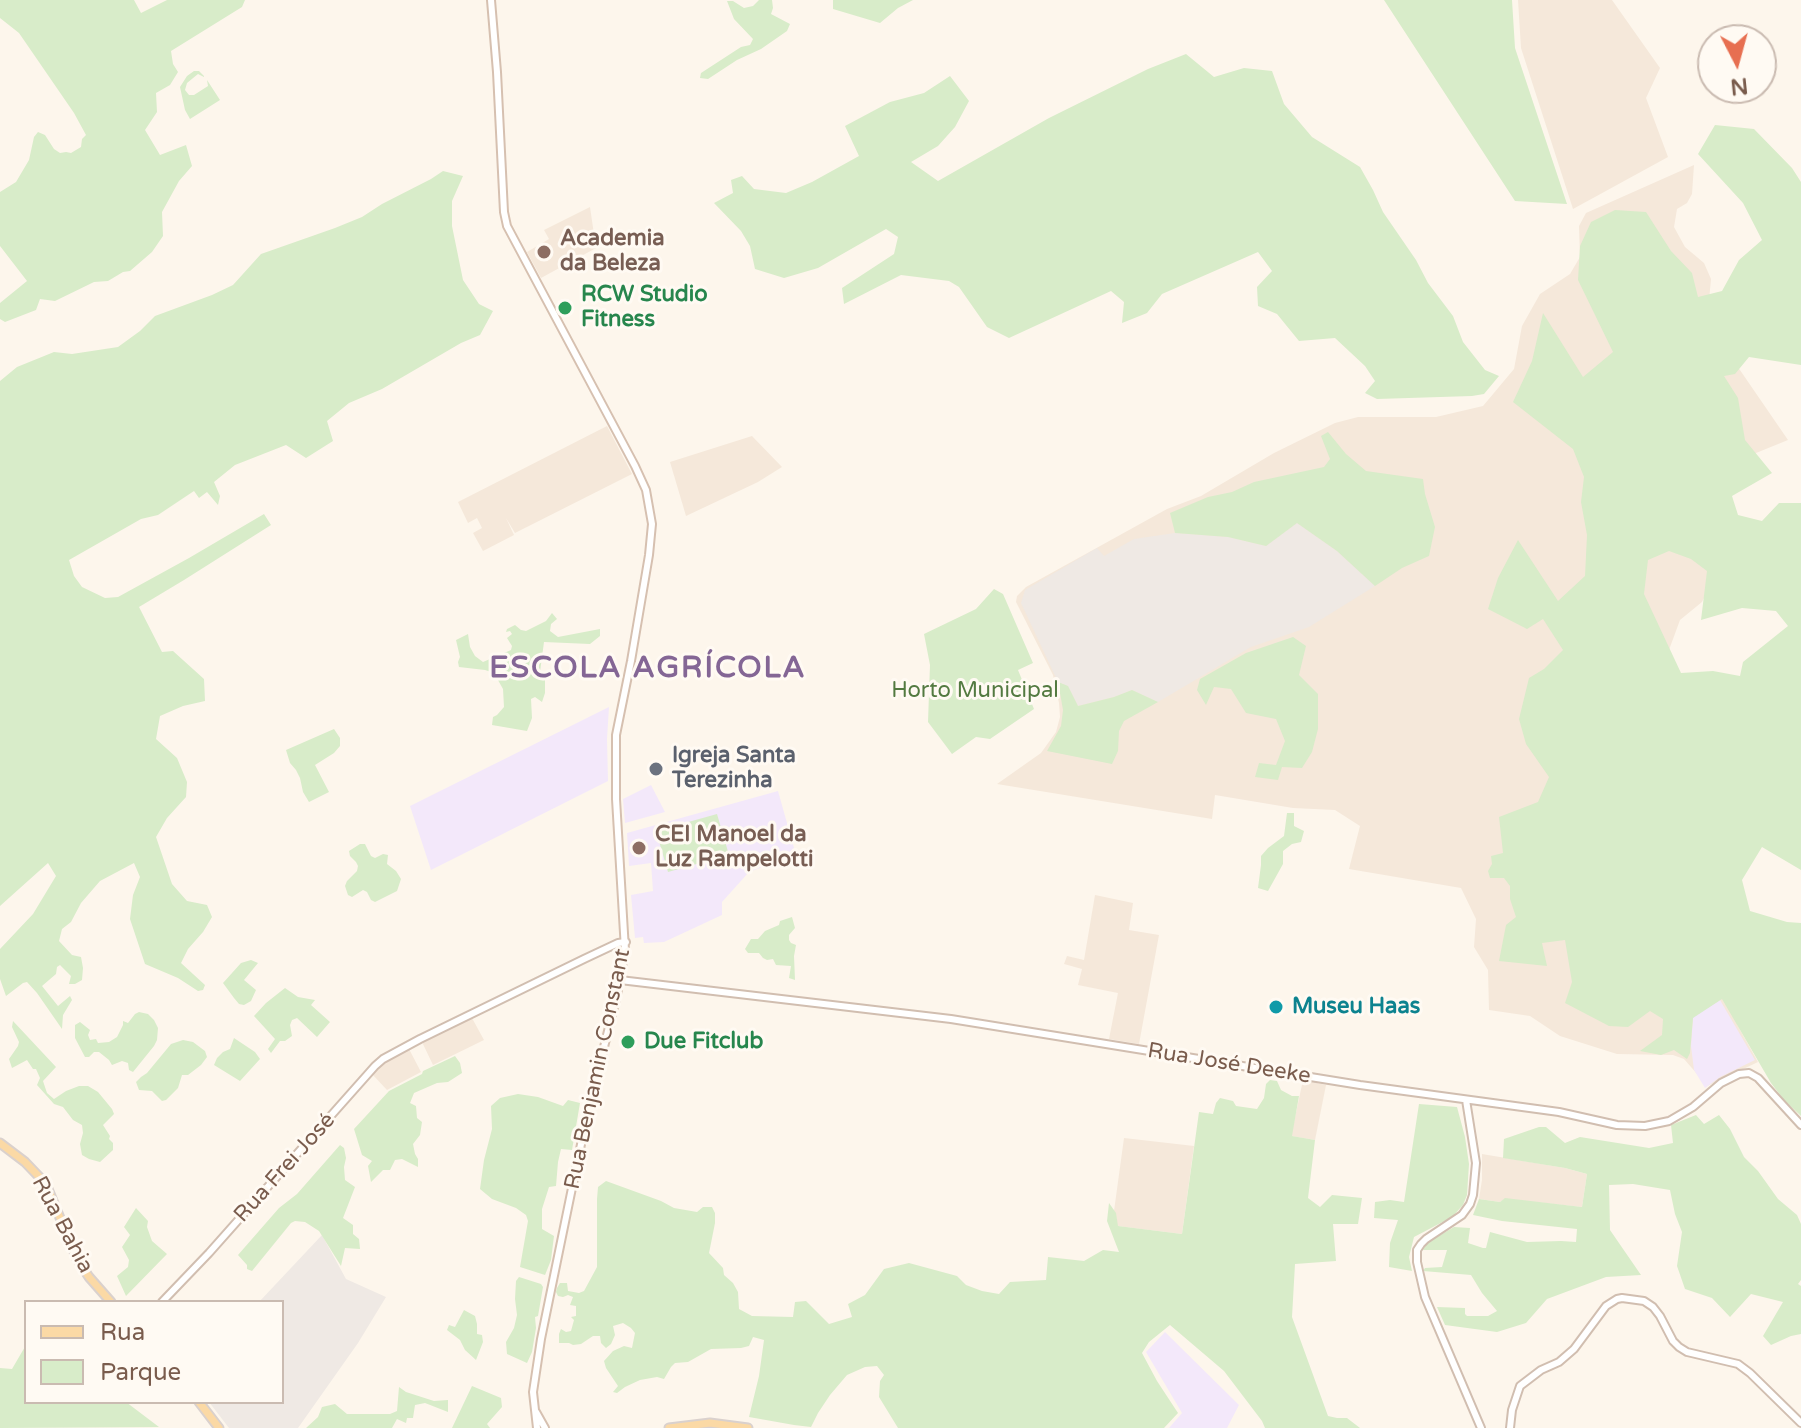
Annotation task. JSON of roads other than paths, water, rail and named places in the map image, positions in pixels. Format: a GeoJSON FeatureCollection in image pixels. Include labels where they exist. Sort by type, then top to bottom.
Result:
{"type":"FeatureCollection","features":[{"type":"Feature","properties":{"kind":"main road","name":"Rua Bahia"},"geometry":{"type":"LineString","coordinates":[[0,1145],[25,1162],[46,1184],[77,1259],[109,1300]]}},
{"type":"Feature","properties":{"kind":"main road"},"geometry":{"type":"LineString","coordinates":[[201,1404],[219,1428]]}},
{"type":"Feature","properties":{"kind":"main road"},"geometry":{"type":"LineString","coordinates":[[669,1428],[710,1423],[748,1428]]}},
{"type":"Feature","properties":{"kind":"street","name":"Rua Benjamin Constant"},"geometry":{"type":"LineString","coordinates":[[491,0],[507,226],[621,437],[646,490],[651,516],[649,555],[616,735],[616,799],[626,942],[552,1284],[535,1378],[533,1405],[537,1428]]}},
{"type":"Feature","properties":{"kind":"street","name":"Rua Frei José"},"geometry":{"type":"LineString","coordinates":[[164,1300],[375,1066],[391,1053],[584,959],[626,942]]}},
{"type":"Feature","properties":{"kind":"street","name":"Rua José Deeke"},"geometry":{"type":"LineString","coordinates":[[620,980],[954,1019],[1286,1074],[1559,1112],[1617,1125],[1645,1126],[1669,1121],[1681,1116],[1721,1083],[1746,1073],[1758,1078],[1801,1125]]}},
{"type":"Feature","properties":{"kind":"street"},"geometry":{"type":"LineString","coordinates":[[1466,1100],[1476,1163],[1473,1195],[1462,1215],[1421,1244],[1417,1250],[1417,1262],[1424,1294],[1481,1428]]}},
{"type":"Feature","properties":{"kind":"street"},"geometry":{"type":"LineString","coordinates":[[1510,1428],[1520,1386],[1541,1370],[1559,1362],[1574,1349],[1606,1306],[1622,1298],[1644,1301],[1653,1307],[1673,1341],[1687,1352],[1738,1364],[1801,1423]]}},
{"type":"Feature","properties":{"kind":"street"},"geometry":{"type":"LineString","coordinates":[[533,1405],[545,1428]]}},
{"type":"Feature","properties":{"kind":"place","name":"Academia da Beleza"},"geometry":{"type":"Point","coordinates":[544,252]}},
{"type":"Feature","properties":{"kind":"place","name":"RCW Studio Fitness"},"geometry":{"type":"Point","coordinates":[565,308]}},
{"type":"Feature","properties":{"kind":"place","name":"Igreja Santa Terezinha"},"geometry":{"type":"Point","coordinates":[656,769]}},
{"type":"Feature","properties":{"kind":"place","name":"CEI Manoel da Luz Rampelotti"},"geometry":{"type":"Point","coordinates":[639,848]}},
{"type":"Feature","properties":{"kind":"place","name":"Museu Haas"},"geometry":{"type":"Point","coordinates":[1276,1007]}},
{"type":"Feature","properties":{"kind":"place","name":"Due Fitclub"},"geometry":{"type":"Point","coordinates":[628,1042]}},
{"type":"Feature","properties":{"kind":"district","name":"ESCOLA AGRÍCOLA"},"geometry":{"type":"Point","coordinates":[648,669]}},
{"type":"Feature","properties":{"kind":"park label","name":"Horto Municipal"},"geometry":{"type":"Point","coordinates":[975,691]}}]}
